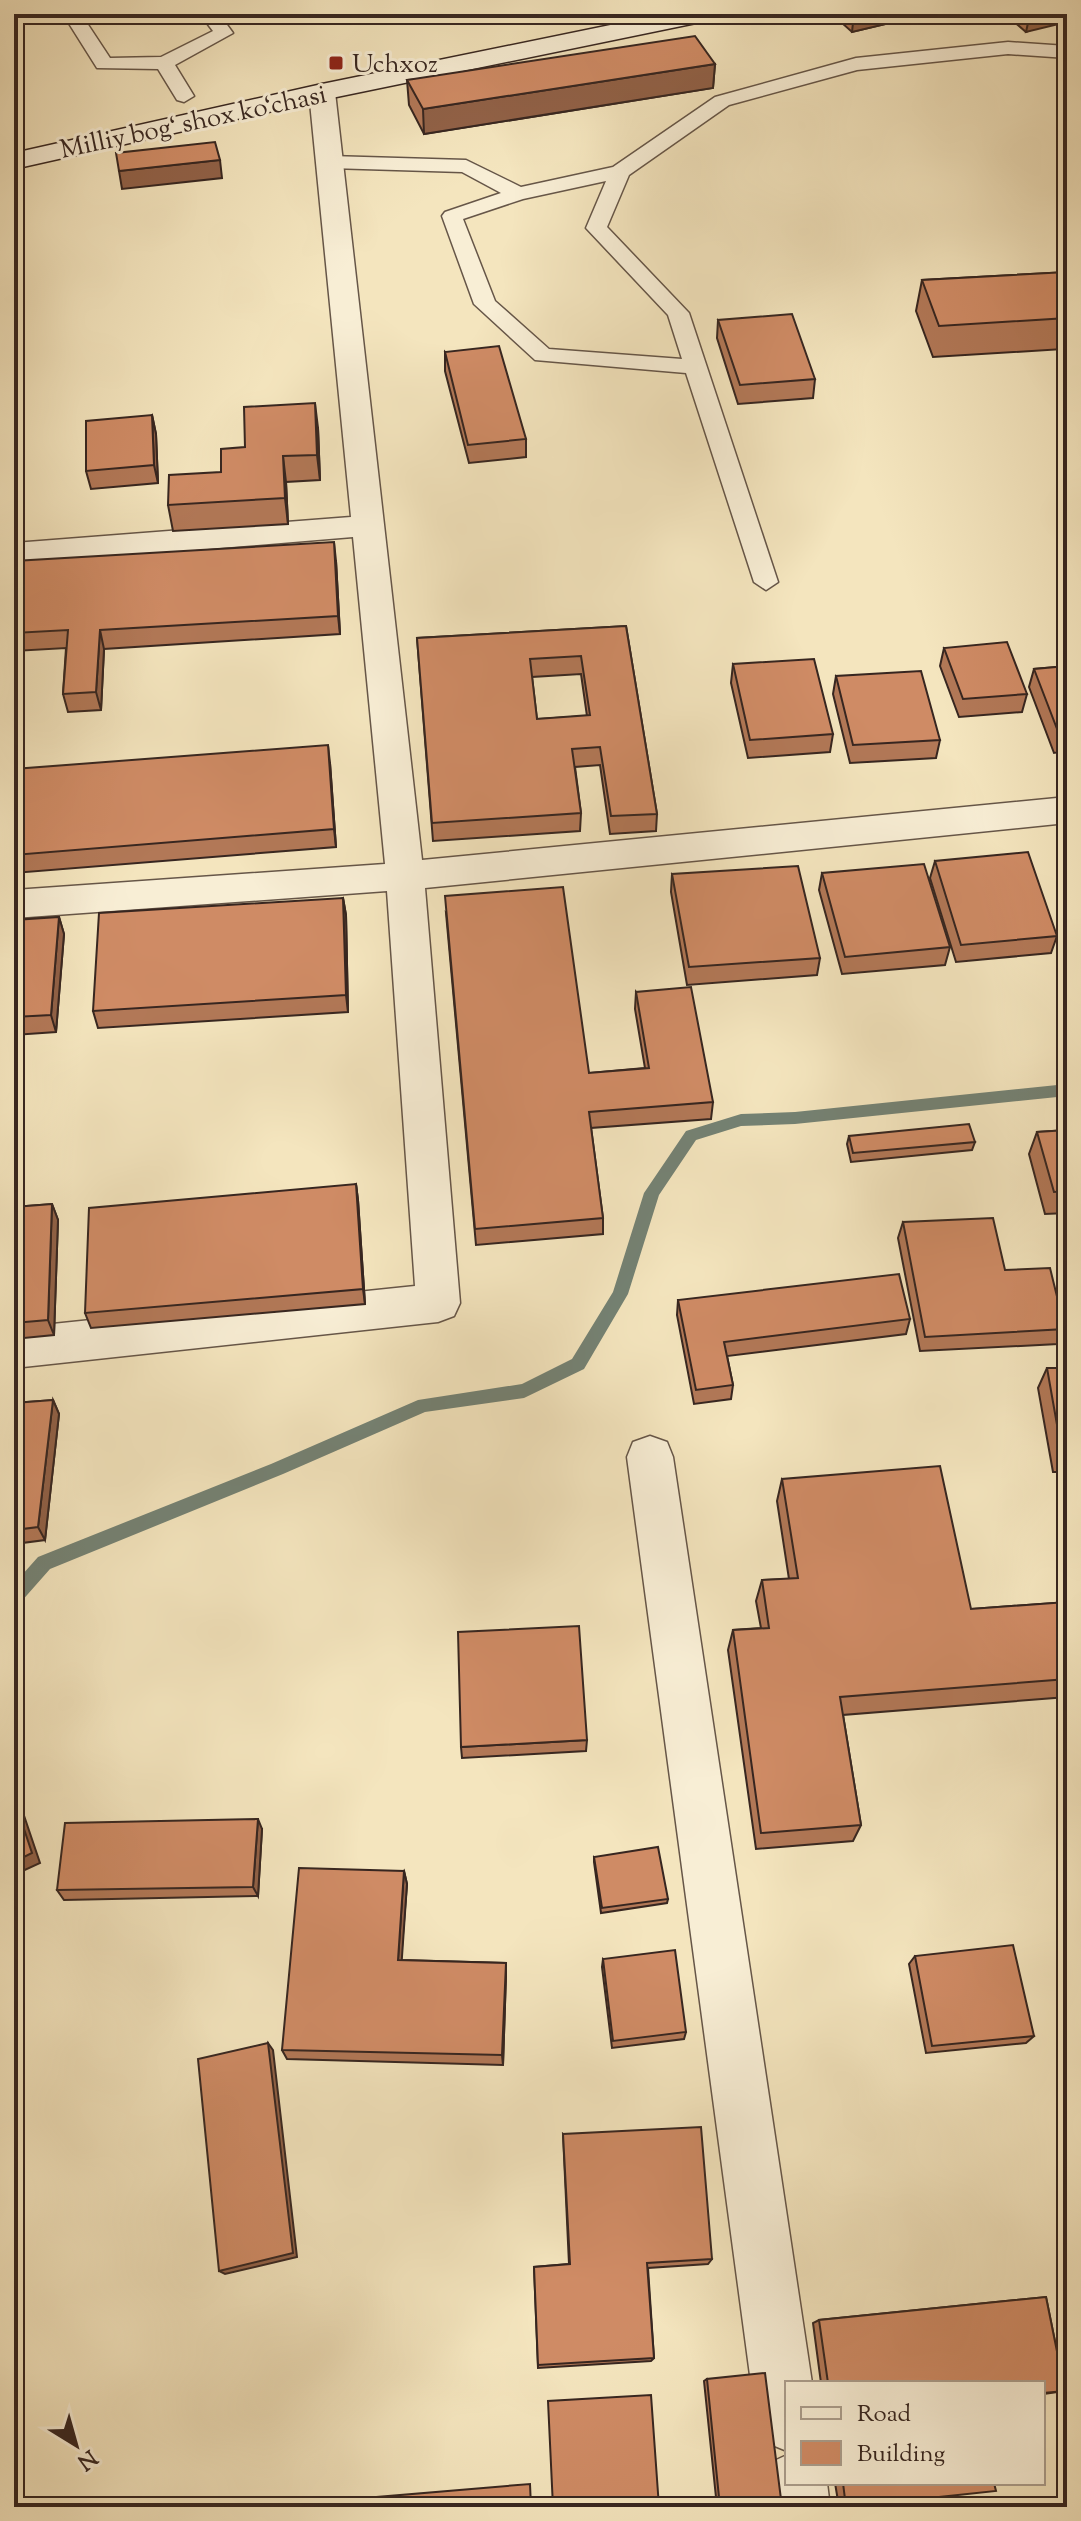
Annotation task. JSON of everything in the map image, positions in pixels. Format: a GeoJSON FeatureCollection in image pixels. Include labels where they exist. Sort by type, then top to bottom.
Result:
{"type":"FeatureCollection","features":[{"type":"Feature","properties":{"kind":"street","name":"Milliy bog‘ shox ko‘chasi"},"geometry":{"type":"LineString","coordinates":[[14,161],[322,92],[701,14]]}},
{"type":"Feature","properties":{"kind":"street","name":"Milliy bog‘ shox ko‘chasi"},"geometry":{"type":"LineString","coordinates":[[275,76],[394,51]]}},
{"type":"Feature","properties":{"kind":"street","name":"Milliy bog‘ shox ko‘chasi"},"geometry":{"type":"LineString","coordinates":[[153,103],[214,89]]}},
{"type":"Feature","properties":{"kind":"street"},"geometry":{"type":"LineString","coordinates":[[14,1348],[438,1303],[405,876],[322,92]]}},
{"type":"Feature","properties":{"kind":"street","name":"Milliy bog‘ shox ko‘chasi"},"geometry":{"type":"LineString","coordinates":[[14,136],[45,128]]}},
{"type":"Feature","properties":{"kind":"street"},"geometry":{"type":"LineString","coordinates":[[14,554],[366,526]]}},
{"type":"Feature","properties":{"kind":"street"},"geometry":{"type":"LineString","coordinates":[[14,904],[405,876],[1067,810]]}},
{"type":"Feature","properties":{"kind":"street"},"geometry":{"type":"LineString","coordinates":[[650,1457],[785,2406]]}},
{"type":"Feature","properties":{"kind":"street"},"geometry":{"type":"LineString","coordinates":[[796,2485],[799,2507]]}},
{"type":"Feature","properties":{"kind":"lane"},"geometry":{"type":"LineString","coordinates":[[72,14],[104,64],[164,63],[224,33],[209,14]]}},
{"type":"Feature","properties":{"kind":"lane"},"geometry":{"type":"LineString","coordinates":[[696,367],[543,355],[485,304],[452,216],[518,194],[620,172],[722,101],[841,68],[1008,48],[1067,52]]}},
{"type":"Feature","properties":{"kind":"lane"},"geometry":{"type":"LineString","coordinates":[[164,63],[184,96]]}},
{"type":"Feature","properties":{"kind":"lane"},"geometry":{"type":"LineString","coordinates":[[330,162],[466,166],[518,194]]}},
{"type":"Feature","properties":{"kind":"lane"},"geometry":{"type":"LineString","coordinates":[[620,172],[596,228],[678,313],[766,582]]}},
{"type":"Feature","properties":{"kind":"building"},"geometry":{"type":"Polygon","coordinates":[[[695,36],[715,64],[423,109],[407,80],[695,36]]]}},
{"type":"Feature","properties":{"kind":"building"},"geometry":{"type":"Polygon","coordinates":[[[215,142],[220,160],[119,171],[116,153],[215,142]]]}},
{"type":"Feature","properties":{"kind":"building"},"geometry":{"type":"Polygon","coordinates":[[[1067,272],[1067,318],[939,326],[922,280],[1067,272]]]}},
{"type":"Feature","properties":{"kind":"building"},"geometry":{"type":"Polygon","coordinates":[[[792,314],[815,379],[740,385],[718,320],[792,314]]]}},
{"type":"Feature","properties":{"kind":"building"},"geometry":{"type":"Polygon","coordinates":[[[499,346],[526,439],[468,445],[445,352],[499,346]]]}},
{"type":"Feature","properties":{"kind":"building"},"geometry":{"type":"Polygon","coordinates":[[[315,403],[317,455],[283,456],[285,498],[168,505],[169,475],[221,472],[221,449],[245,447],[244,407],[315,403]]]}},
{"type":"Feature","properties":{"kind":"building"},"geometry":{"type":"Polygon","coordinates":[[[152,415],[154,465],[86,471],[86,421],[152,415]]]}},
{"type":"Feature","properties":{"kind":"building"},"geometry":{"type":"Polygon","coordinates":[[[334,542],[338,616],[100,630],[96,692],[63,694],[68,630],[14,633],[14,561],[334,542]]]}},
{"type":"Feature","properties":{"kind":"building"},"geometry":{"type":"Polygon","coordinates":[[[626,626],[657,814],[611,816],[600,747],[572,749],[581,813],[432,823],[417,638],[626,626]],[[581,656],[530,659],[537,719],[590,715],[581,656]]]}},
{"type":"Feature","properties":{"kind":"building"},"geometry":{"type":"Polygon","coordinates":[[[1007,642],[1027,694],[963,699],[944,648],[1007,642]]]}},
{"type":"Feature","properties":{"kind":"building"},"geometry":{"type":"Polygon","coordinates":[[[814,659],[833,734],[750,740],[733,664],[814,659]]]}},
{"type":"Feature","properties":{"kind":"building"},"geometry":{"type":"Polygon","coordinates":[[[1067,666],[1067,734],[1059,734],[1034,669],[1067,666]]]}},
{"type":"Feature","properties":{"kind":"building"},"geometry":{"type":"Polygon","coordinates":[[[921,671],[940,740],[853,745],[836,676],[921,671]]]}},
{"type":"Feature","properties":{"kind":"building"},"geometry":{"type":"Polygon","coordinates":[[[328,745],[334,829],[14,855],[14,769],[328,745]]]}},
{"type":"Feature","properties":{"kind":"building"},"geometry":{"type":"Polygon","coordinates":[[[1028,852],[1057,936],[961,945],[935,861],[1028,852]]]}},
{"type":"Feature","properties":{"kind":"building"},"geometry":{"type":"Polygon","coordinates":[[[924,864],[950,947],[845,957],[822,873],[924,864]]]}},
{"type":"Feature","properties":{"kind":"building"},"geometry":{"type":"Polygon","coordinates":[[[798,866],[820,958],[689,967],[672,874],[798,866]]]}},
{"type":"Feature","properties":{"kind":"building"},"geometry":{"type":"Polygon","coordinates":[[[563,887],[589,1073],[649,1068],[636,992],[691,987],[713,1102],[589,1112],[603,1218],[475,1229],[445,896],[563,887]]]}},
{"type":"Feature","properties":{"kind":"building"},"geometry":{"type":"Polygon","coordinates":[[[343,898],[346,995],[93,1011],[99,913],[343,898]]]}},
{"type":"Feature","properties":{"kind":"building"},"geometry":{"type":"Polygon","coordinates":[[[59,917],[51,1015],[14,1017],[14,920],[59,917]]]}},
{"type":"Feature","properties":{"kind":"building"},"geometry":{"type":"Polygon","coordinates":[[[969,1124],[975,1142],[853,1153],[849,1136],[969,1124]]]}},
{"type":"Feature","properties":{"kind":"building"},"geometry":{"type":"Polygon","coordinates":[[[1067,1130],[1067,1191],[1054,1192],[1037,1132],[1067,1130]]]}},
{"type":"Feature","properties":{"kind":"building"},"geometry":{"type":"Polygon","coordinates":[[[356,1184],[363,1289],[85,1313],[89,1208],[356,1184]]]}},
{"type":"Feature","properties":{"kind":"building"},"geometry":{"type":"Polygon","coordinates":[[[52,1204],[48,1320],[14,1323],[14,1207],[52,1204]]]}},
{"type":"Feature","properties":{"kind":"building"},"geometry":{"type":"Polygon","coordinates":[[[993,1218],[1005,1270],[1050,1268],[1065,1329],[925,1337],[903,1222],[993,1218]]]}},
{"type":"Feature","properties":{"kind":"building"},"geometry":{"type":"Polygon","coordinates":[[[899,1274],[910,1319],[724,1342],[733,1385],[696,1390],[678,1300],[899,1274]]]}},
{"type":"Feature","properties":{"kind":"building"},"geometry":{"type":"Polygon","coordinates":[[[1047,1368],[1067,1368],[1067,1453],[1062,1453],[1047,1368]]]}},
{"type":"Feature","properties":{"kind":"building"},"geometry":{"type":"Polygon","coordinates":[[[53,1400],[38,1527],[14,1530],[14,1403],[53,1400]]]}},
{"type":"Feature","properties":{"kind":"building"},"geometry":{"type":"Polygon","coordinates":[[[940,1466],[971,1609],[1067,1602],[1067,1679],[840,1697],[861,1825],[761,1833],[733,1630],[769,1628],[762,1580],[798,1578],[782,1479],[940,1466]]]}},
{"type":"Feature","properties":{"kind":"building"},"geometry":{"type":"Polygon","coordinates":[[[579,1626],[587,1740],[461,1747],[458,1632],[579,1626]]]}},
{"type":"Feature","properties":{"kind":"building"},"geometry":{"type":"Polygon","coordinates":[[[14,1799],[32,1853],[14,1862],[14,1799]]]}},
{"type":"Feature","properties":{"kind":"building"},"geometry":{"type":"Polygon","coordinates":[[[258,1819],[253,1887],[57,1890],[65,1823],[258,1819]]]}},
{"type":"Feature","properties":{"kind":"building"},"geometry":{"type":"Polygon","coordinates":[[[658,1847],[668,1899],[602,1908],[594,1857],[658,1847]]]}},
{"type":"Feature","properties":{"kind":"building"},"geometry":{"type":"Polygon","coordinates":[[[299,1868],[404,1871],[398,1960],[506,1963],[502,2055],[282,2050],[299,1868]]]}},
{"type":"Feature","properties":{"kind":"building"},"geometry":{"type":"Polygon","coordinates":[[[1013,1945],[1034,2036],[932,2046],[915,1956],[1013,1945]]]}},
{"type":"Feature","properties":{"kind":"building"},"geometry":{"type":"Polygon","coordinates":[[[675,1950],[686,2032],[613,2041],[603,1959],[675,1950]]]}},
{"type":"Feature","properties":{"kind":"building"},"geometry":{"type":"Polygon","coordinates":[[[268,2043],[293,2253],[219,2271],[198,2059],[268,2043]]]}},
{"type":"Feature","properties":{"kind":"building"},"geometry":{"type":"Polygon","coordinates":[[[701,2127],[712,2259],[647,2263],[654,2358],[538,2365],[534,2267],[570,2264],[563,2134],[701,2127]]]}},
{"type":"Feature","properties":{"kind":"building"},"geometry":{"type":"Polygon","coordinates":[[[1046,2297],[1065,2391],[1045,2393],[1045,2381],[828,2381],[819,2320],[1046,2297]]]}},
{"type":"Feature","properties":{"kind":"building"},"geometry":{"type":"Polygon","coordinates":[[[765,2373],[782,2507],[720,2507],[707,2379],[765,2373]]]}},
{"type":"Feature","properties":{"kind":"building"},"geometry":{"type":"Polygon","coordinates":[[[651,2395],[659,2507],[553,2507],[548,2401],[651,2395]]]}},
{"type":"Feature","properties":{"kind":"building"},"geometry":{"type":"Polygon","coordinates":[[[530,2484],[531,2507],[377,2507],[377,2497],[530,2484]]]}},
{"type":"Feature","properties":{"kind":"building"},"geometry":{"type":"Polygon","coordinates":[[[843,2485],[994,2485],[996,2491],[921,2499],[922,2507],[846,2507],[843,2485]]]}},
{"type":"Feature","properties":{"kind":"building"},"geometry":{"type":"Polygon","coordinates":[[[350,2497],[350,2507],[231,2507],[350,2497]]]}},
{"type":"Feature","properties":{"kind":"waterway"},"geometry":{"type":"LineString","coordinates":[[14,1597],[44,1563],[277,1469],[424,1405],[524,1391],[578,1364],[620,1294],[652,1193],[691,1135],[741,1120],[795,1118],[1067,1090]]}},
{"type":"Feature","properties":{"kind":"place","name":"Uchxoz"},"geometry":{"type":"Point","coordinates":[336,63]}}]}
